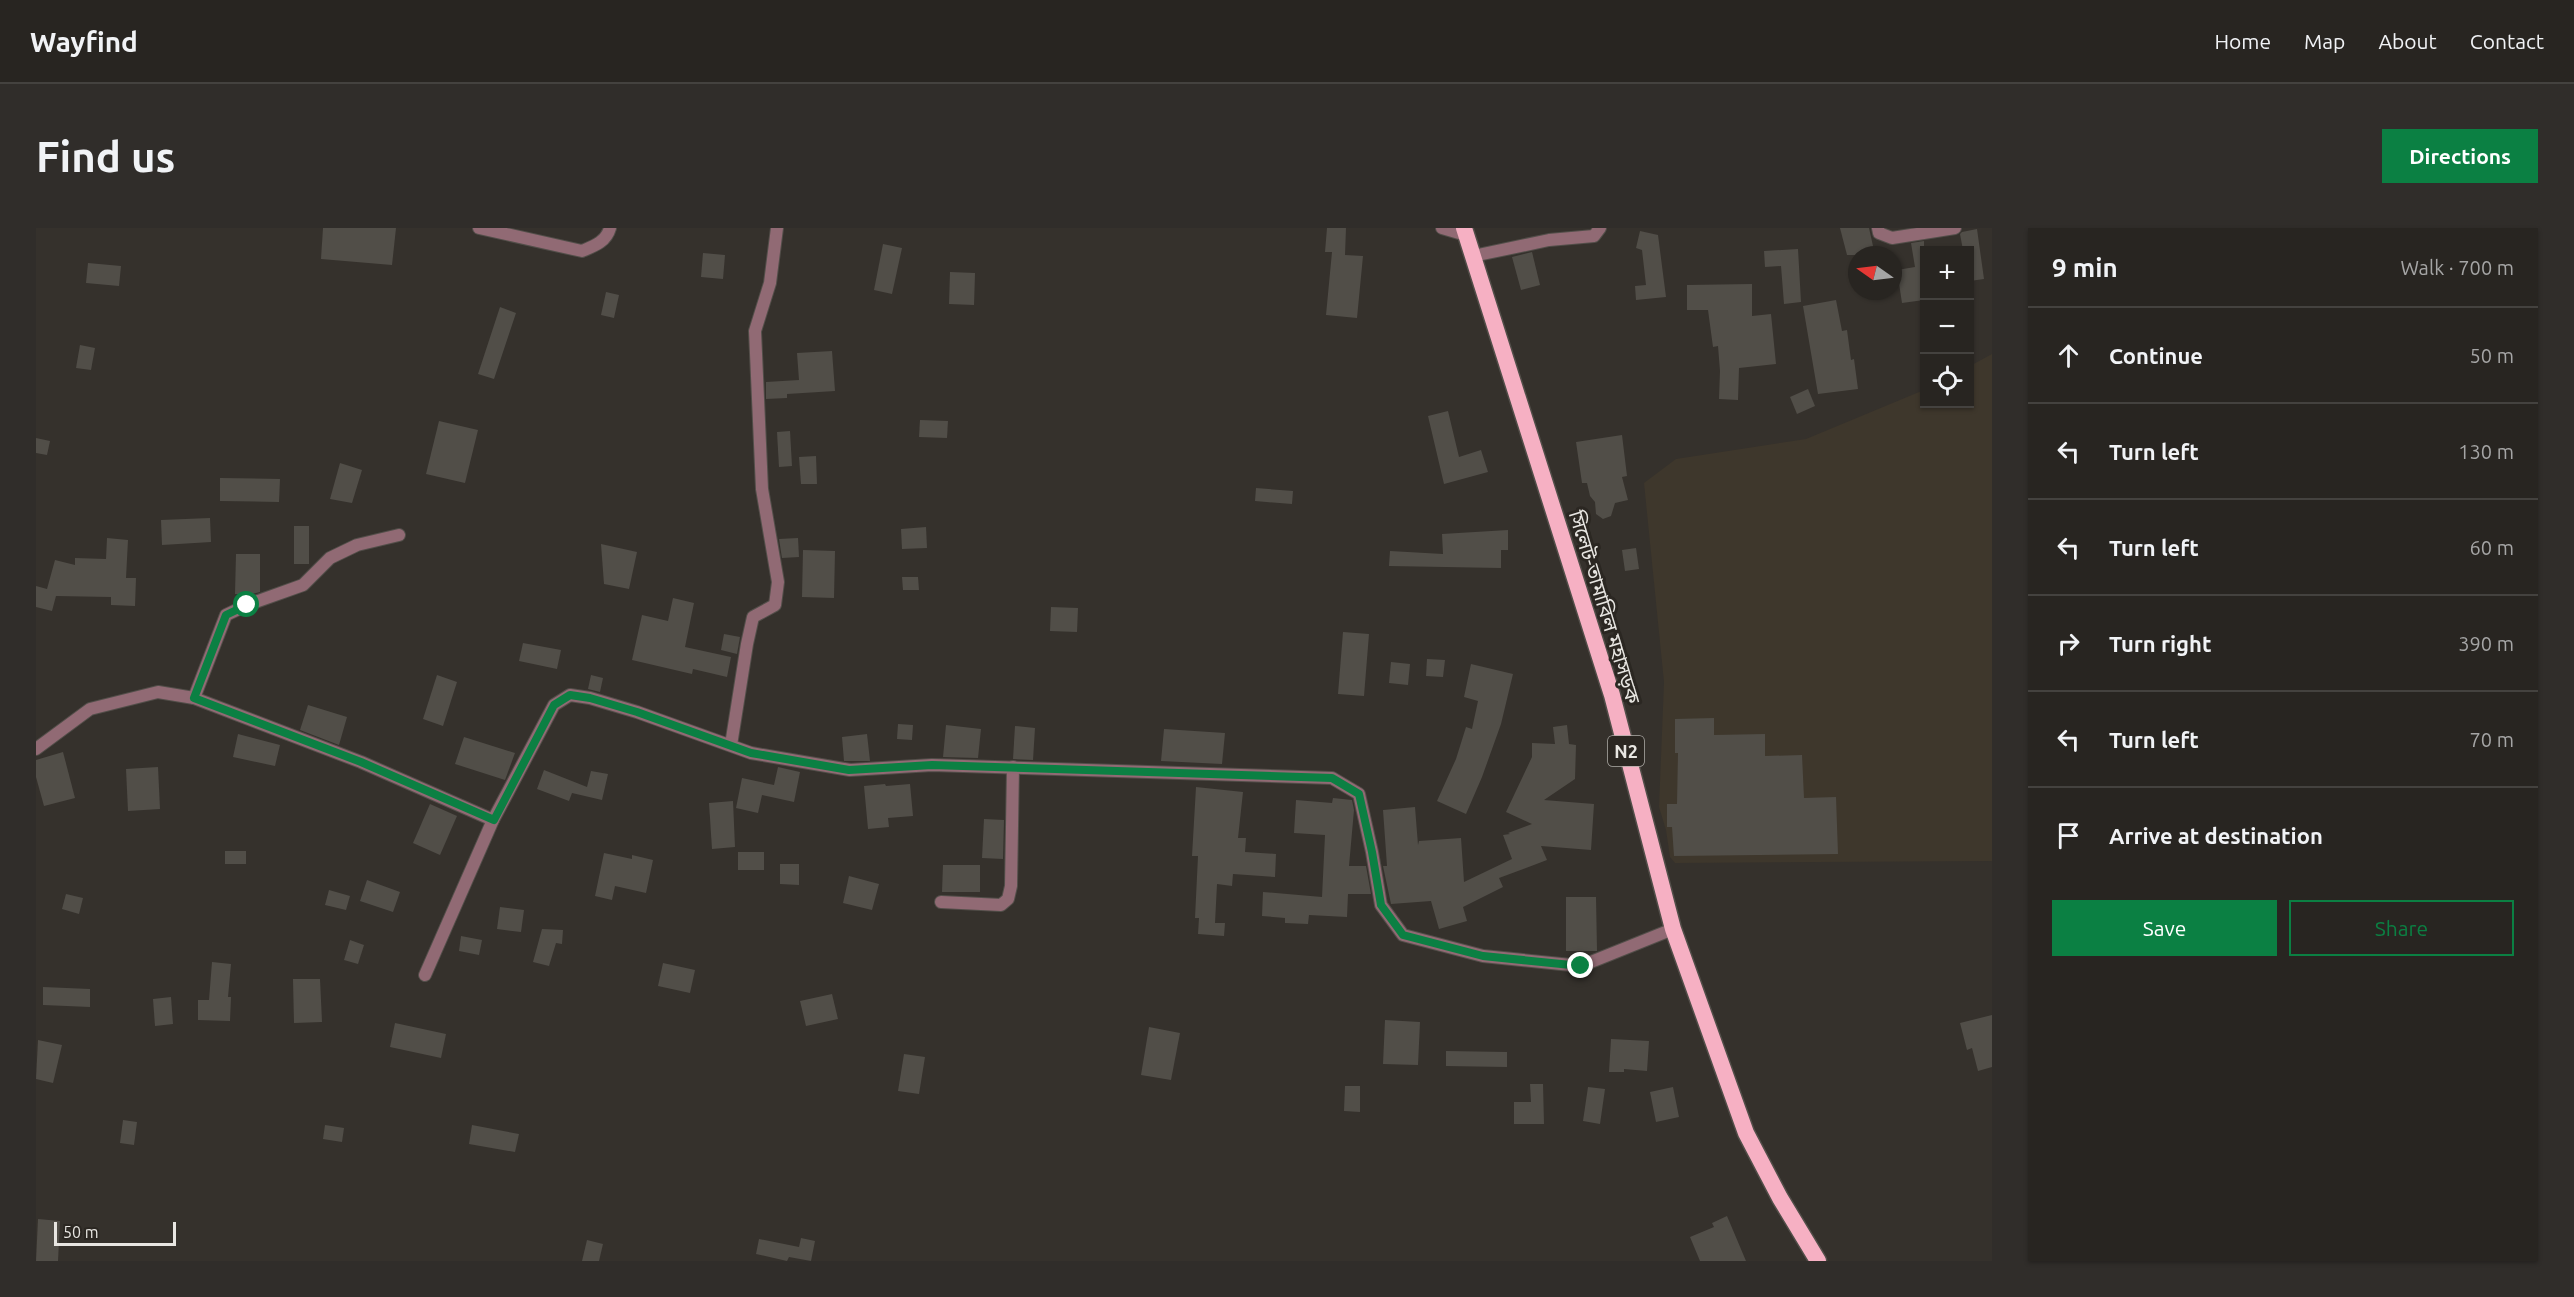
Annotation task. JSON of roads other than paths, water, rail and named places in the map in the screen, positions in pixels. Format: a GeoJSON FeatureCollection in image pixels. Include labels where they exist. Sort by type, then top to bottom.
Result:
{"type":"FeatureCollection","features":[{"type":"Feature","properties":{"kind":"highway","name":"সিলেট-তামাবিল মহাসড়ক"},"geometry":{"type":"LineString","coordinates":[[1465,231],[1612,695],[1673,929],[1746,1133],[1780,1198],[1818,1261]]}},
{"type":"Feature","properties":{"kind":"street"},"geometry":{"type":"LineString","coordinates":[[480,228],[582,251],[608,236],[610,228]]}},
{"type":"Feature","properties":{"kind":"street"},"geometry":{"type":"LineString","coordinates":[[732,745],[753,617],[775,605],[778,582],[762,489],[755,331],[771,283],[777,228]]}},
{"type":"Feature","properties":{"kind":"street"},"geometry":{"type":"LineString","coordinates":[[1442,228],[1465,231]]}},
{"type":"Feature","properties":{"kind":"street"},"geometry":{"type":"LineString","coordinates":[[1473,256],[1549,240],[1594,236],[1600,228]]}},
{"type":"Feature","properties":{"kind":"street"},"geometry":{"type":"LineString","coordinates":[[1878,228],[1879,233],[1892,238],[1955,228]]}},
{"type":"Feature","properties":{"kind":"street"},"geometry":{"type":"LineString","coordinates":[[194,698],[226,615],[303,585],[330,558],[357,545],[399,535]]}},
{"type":"Feature","properties":{"kind":"street"},"geometry":{"type":"LineString","coordinates":[[36,749],[90,710],[158,693],[194,698],[361,762],[494,820]]}},
{"type":"Feature","properties":{"kind":"street"},"geometry":{"type":"LineString","coordinates":[[425,975],[494,820],[554,705],[570,695],[590,698],[637,712],[751,753],[849,770],[932,765],[1332,778],[1359,794],[1381,905],[1403,935],[1483,956],[1581,966],[1673,929]]}},
{"type":"Feature","properties":{"kind":"street"},"geometry":{"type":"LineString","coordinates":[[941,902],[1001,905],[1008,899],[1011,886],[1013,767]]}}]}
